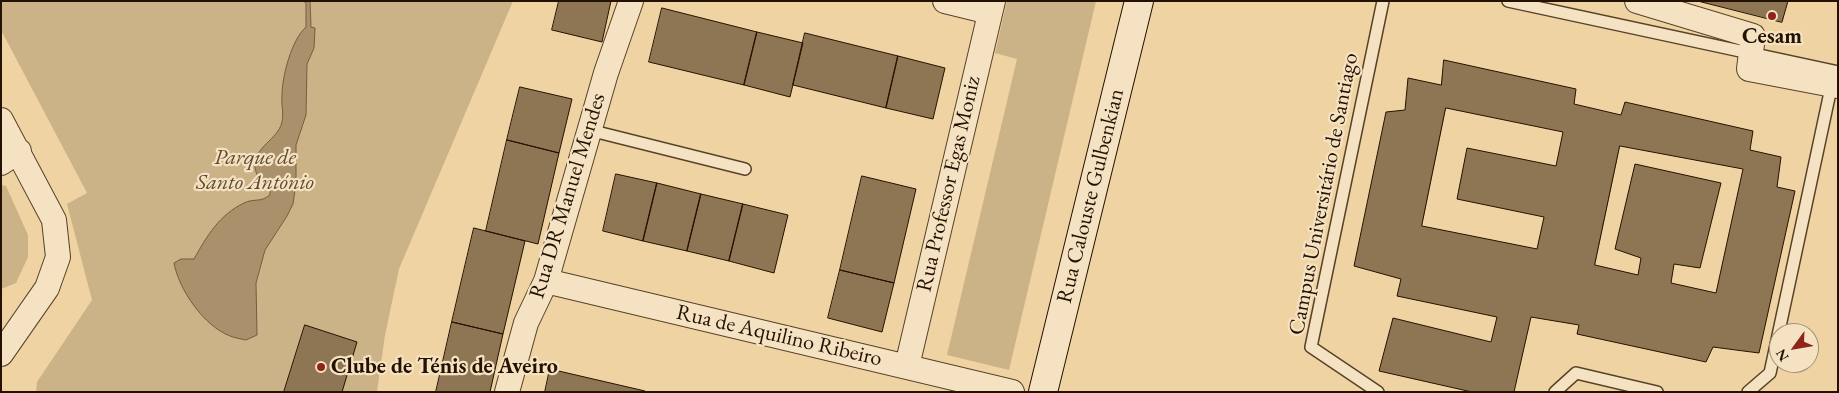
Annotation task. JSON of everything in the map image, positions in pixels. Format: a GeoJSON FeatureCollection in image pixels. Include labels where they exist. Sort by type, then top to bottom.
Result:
{"type":"FeatureCollection","features":[{"type":"Feature","properties":{"kind":"main road","name":"Rua Calouste Gulbenkian"},"geometry":{"type":"LineString","coordinates":[[1043,392],[1140,1]]}},
{"type":"Feature","properties":{"kind":"street","name":"Rua DR Manuel Mendes"},"geometry":{"type":"LineString","coordinates":[[507,392],[526,323],[546,281],[589,130],[631,1]]}},
{"type":"Feature","properties":{"kind":"street"},"geometry":{"type":"LineString","coordinates":[[945,1],[992,7]]}},
{"type":"Feature","properties":{"kind":"street"},"geometry":{"type":"LineString","coordinates":[[1637,1],[1753,36],[1749,69],[1835,79]]}},
{"type":"Feature","properties":{"kind":"street","name":"Rua Professor Egas Moniz"},"geometry":{"type":"LineString","coordinates":[[907,366],[992,7]]}},
{"type":"Feature","properties":{"kind":"street"},"geometry":{"type":"LineString","coordinates":[[1,120],[10,157],[54,220],[58,257],[47,288],[1,354]]}},
{"type":"Feature","properties":{"kind":"street","name":"Rua de Aquilino Ribeiro"},"geometry":{"type":"LineString","coordinates":[[546,281],[1012,392]]}},
{"type":"Feature","properties":{"kind":"lane","name":"Campus Universitário de Santiago"},"geometry":{"type":"LineString","coordinates":[[1378,392],[1311,347],[1383,1]]}},
{"type":"Feature","properties":{"kind":"lane"},"geometry":{"type":"LineString","coordinates":[[1508,1],[1751,54]]}},
{"type":"Feature","properties":{"kind":"lane"},"geometry":{"type":"LineString","coordinates":[[1748,392],[1770,373],[1835,79]]}},
{"type":"Feature","properties":{"kind":"lane"},"geometry":{"type":"LineString","coordinates":[[589,130],[745,169]]}},
{"type":"Feature","properties":{"kind":"lane"},"geometry":{"type":"LineString","coordinates":[[1555,392],[1576,373],[1657,392]]}},
{"type":"Feature","properties":{"kind":"green space","name":"Parque de Santo António"},"geometry":{"type":"Polygon","coordinates":[[[1,1],[513,1],[399,269],[385,335],[377,392],[36,392],[37,382],[92,300],[67,204],[87,193],[1,30],[1,1]]]}},
{"type":"Feature","properties":{"kind":"green space"},"geometry":{"type":"Polygon","coordinates":[[[1007,1],[1096,1],[1009,370],[947,355],[1017,59],[995,53],[1007,1]]]}},
{"type":"Feature","properties":{"kind":"green space"},"geometry":{"type":"Polygon","coordinates":[[[1,185],[6,186],[28,235],[28,257],[16,283],[1,289],[1,185]]]}},
{"type":"Feature","properties":{"kind":"shaded area"},"geometry":{"type":"Polygon","coordinates":[[[303,1],[310,1],[311,27],[315,28],[314,48],[307,64],[306,115],[296,145],[296,183],[293,204],[265,250],[256,283],[257,335],[246,340],[232,337],[220,331],[202,316],[181,284],[174,263],[181,259],[194,259],[214,227],[235,208],[270,195],[270,189],[258,177],[255,167],[256,160],[262,148],[276,134],[282,122],[282,87],[286,68],[296,40],[306,27],[306,3],[303,1]]]}},
{"type":"Feature","properties":{"kind":"building"},"geometry":{"type":"Polygon","coordinates":[[[559,1],[611,1],[602,42],[552,30],[559,1]]]}},
{"type":"Feature","properties":{"kind":"building","name":"Cesam"},"geometry":{"type":"Polygon","coordinates":[[[1698,1],[1788,1],[1782,22],[1698,1]]]}},
{"type":"Feature","properties":{"kind":"building"},"geometry":{"type":"Polygon","coordinates":[[[662,8],[757,32],[744,85],[649,62],[662,8]]]}},
{"type":"Feature","properties":{"kind":"building"},"geometry":{"type":"Polygon","coordinates":[[[757,32],[803,43],[790,97],[744,85],[757,32]]]}},
{"type":"Feature","properties":{"kind":"building"},"geometry":{"type":"Polygon","coordinates":[[[805,33],[898,56],[886,108],[793,85],[805,33]]]}},
{"type":"Feature","properties":{"kind":"building"},"geometry":{"type":"Polygon","coordinates":[[[898,56],[945,68],[933,119],[886,108],[898,56]]]}},
{"type":"Feature","properties":{"kind":"building"},"geometry":{"type":"Polygon","coordinates":[[[1444,60],[1576,89],[1574,104],[1621,115],[1625,102],[1753,131],[1750,150],[1781,157],[1777,187],[1795,191],[1759,353],[1713,347],[1706,362],[1577,334],[1579,325],[1531,317],[1514,392],[1472,392],[1379,371],[1393,318],[1491,342],[1497,317],[1397,296],[1401,279],[1354,266],[1386,112],[1405,110],[1408,78],[1441,85],[1444,60]],[[1446,108],[1422,226],[1537,249],[1544,217],[1457,199],[1467,148],[1556,166],[1563,132],[1446,108]],[[1620,146],[1595,265],[1638,275],[1641,258],[1615,249],[1635,164],[1721,183],[1700,268],[1674,264],[1671,283],[1716,293],[1743,169],[1620,146]]]}},
{"type":"Feature","properties":{"kind":"building"},"geometry":{"type":"Polygon","coordinates":[[[520,87],[572,99],[559,153],[507,140],[520,87]]]}},
{"type":"Feature","properties":{"kind":"building"},"geometry":{"type":"Polygon","coordinates":[[[507,140],[559,153],[538,244],[486,231],[507,140]]]}},
{"type":"Feature","properties":{"kind":"building"},"geometry":{"type":"Polygon","coordinates":[[[616,174],[657,183],[643,241],[603,231],[616,174]]]}},
{"type":"Feature","properties":{"kind":"building"},"geometry":{"type":"Polygon","coordinates":[[[862,176],[916,189],[894,283],[840,270],[862,176]]]}},
{"type":"Feature","properties":{"kind":"building"},"geometry":{"type":"Polygon","coordinates":[[[657,183],[701,194],[687,251],[643,241],[657,183]]]}},
{"type":"Feature","properties":{"kind":"building"},"geometry":{"type":"Polygon","coordinates":[[[701,194],[743,204],[729,261],[687,251],[701,194]]]}},
{"type":"Feature","properties":{"kind":"building"},"geometry":{"type":"Polygon","coordinates":[[[743,204],[788,215],[774,273],[729,261],[743,204]]]}},
{"type":"Feature","properties":{"kind":"building"},"geometry":{"type":"Polygon","coordinates":[[[474,228],[525,241],[503,334],[452,322],[474,228]]]}},
{"type":"Feature","properties":{"kind":"building"},"geometry":{"type":"Polygon","coordinates":[[[840,270],[894,283],[882,332],[828,318],[840,270]]]}},
{"type":"Feature","properties":{"kind":"building"},"geometry":{"type":"Polygon","coordinates":[[[452,322],[503,334],[490,392],[436,392],[452,322]]]}},
{"type":"Feature","properties":{"kind":"building","name":"Clube de Ténis de Aveiro"},"geometry":{"type":"Polygon","coordinates":[[[305,325],[357,342],[342,392],[284,392],[305,325]]]}},
{"type":"Feature","properties":{"kind":"building"},"geometry":{"type":"Polygon","coordinates":[[[550,369],[645,391],[645,392],[545,392],[550,369]]]}},
{"type":"Feature","properties":{"kind":"place","name":"Cesam"},"geometry":{"type":"Point","coordinates":[1772,16]}},
{"type":"Feature","properties":{"kind":"place","name":"Clube de Ténis de Aveiro"},"geometry":{"type":"Point","coordinates":[321,367]}}]}
